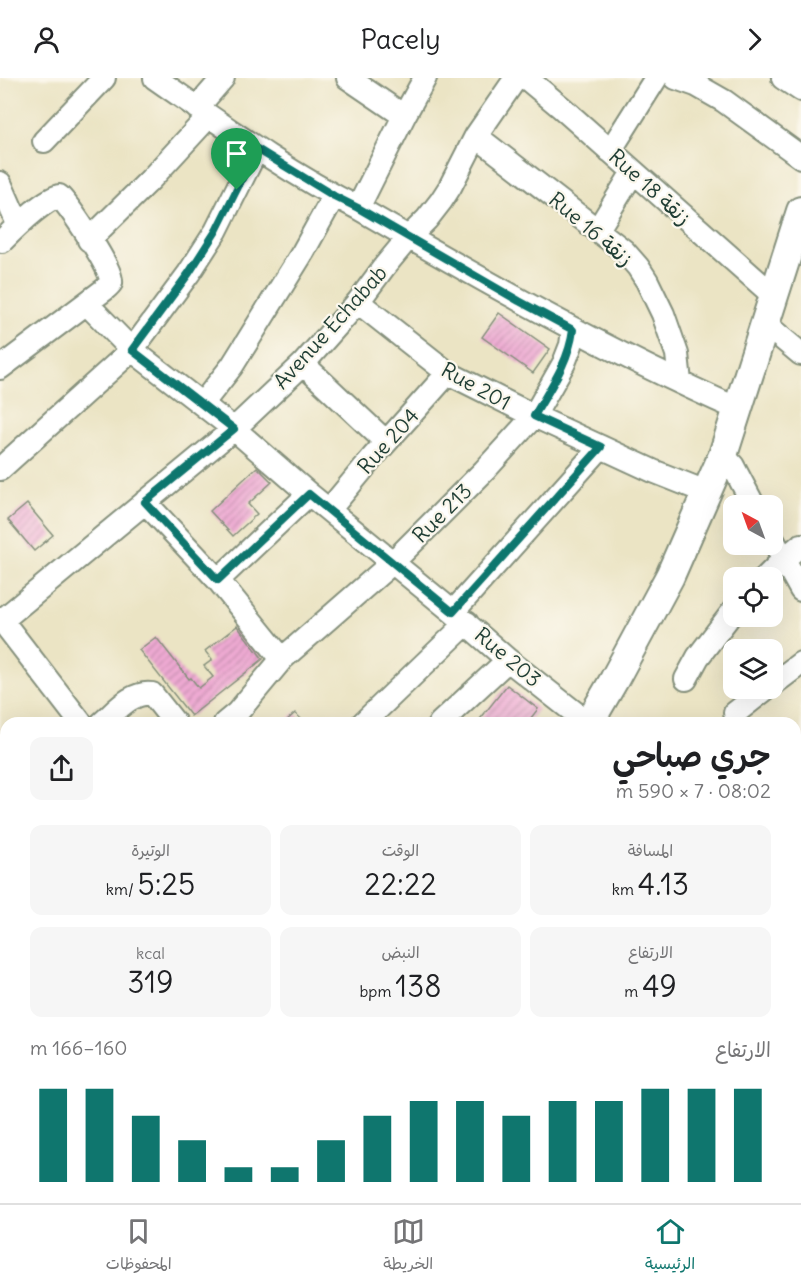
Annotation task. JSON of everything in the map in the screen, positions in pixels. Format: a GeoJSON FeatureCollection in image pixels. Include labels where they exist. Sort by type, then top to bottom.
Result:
{"type":"FeatureCollection","features":[{"type":"Feature","properties":{"kind":"main road"},"geometry":{"type":"LineString","coordinates":[[592,717],[670,576],[723,455],[774,296],[796,245],[801,211]]}},
{"type":"Feature","properties":{"kind":"street"},"geometry":{"type":"LineString","coordinates":[[44,141],[104,78]]}},
{"type":"Feature","properties":{"kind":"street"},"geometry":{"type":"LineString","coordinates":[[155,78],[257,149],[334,196],[573,330],[738,409]]}},
{"type":"Feature","properties":{"kind":"street"},"geometry":{"type":"LineString","coordinates":[[89,240],[150,180],[203,112],[223,78]]}},
{"type":"Feature","properties":{"kind":"street"},"geometry":{"type":"LineString","coordinates":[[348,78],[404,116]]}},
{"type":"Feature","properties":{"kind":"street"},"geometry":{"type":"LineString","coordinates":[[358,208],[425,78]]}},
{"type":"Feature","properties":{"kind":"street","name":"Avenue Echabab"},"geometry":{"type":"LineString","coordinates":[[0,620],[234,429],[303,364],[358,302],[409,237],[427,219],[450,188],[476,136],[516,78]]}},
{"type":"Feature","properties":{"kind":"street","name":"Rue 18 زنقة"},"geometry":{"type":"LineString","coordinates":[[526,78],[774,296]]}},
{"type":"Feature","properties":{"kind":"street"},"geometry":{"type":"LineString","coordinates":[[610,151],[656,78]]}},
{"type":"Feature","properties":{"kind":"street"},"geometry":{"type":"LineString","coordinates":[[676,78],[696,85],[724,101],[801,157]]}},
{"type":"Feature","properties":{"kind":"street"},"geometry":{"type":"LineString","coordinates":[[783,78],[801,90]]}},
{"type":"Feature","properties":{"kind":"street","name":"Rue 16 زنقة"},"geometry":{"type":"LineString","coordinates":[[476,136],[624,251],[638,267],[663,314],[677,354],[680,382]]}},
{"type":"Feature","properties":{"kind":"street"},"geometry":{"type":"LineString","coordinates":[[0,469],[132,350],[189,273],[216,231],[257,149]]}},
{"type":"Feature","properties":{"kind":"street"},"geometry":{"type":"LineString","coordinates":[[597,231],[633,172]]}},
{"type":"Feature","properties":{"kind":"street"},"geometry":{"type":"LineString","coordinates":[[0,183],[18,224]]}},
{"type":"Feature","properties":{"kind":"street"},"geometry":{"type":"LineString","coordinates":[[0,368],[87,304],[111,281],[105,265],[70,210],[58,196],[18,224],[2,241]]}},
{"type":"Feature","properties":{"kind":"street"},"geometry":{"type":"LineString","coordinates":[[202,404],[231,366],[303,252],[334,196]]}},
{"type":"Feature","properties":{"kind":"street","name":"Rue 201"},"geometry":{"type":"LineString","coordinates":[[358,302],[448,373],[653,471],[706,492]]}},
{"type":"Feature","properties":{"kind":"street","name":"Rue 203"},"geometry":{"type":"LineString","coordinates":[[87,304],[132,350],[234,429],[508,660],[581,717]]}},
{"type":"Feature","properties":{"kind":"street"},"geometry":{"type":"LineString","coordinates":[[765,324],[801,354]]}},
{"type":"Feature","properties":{"kind":"street","name":"Rue 213"},"geometry":{"type":"LineString","coordinates":[[232,717],[282,659],[392,563],[484,471],[534,416],[564,363],[571,345],[573,330]]}},
{"type":"Feature","properties":{"kind":"street"},"geometry":{"type":"LineString","coordinates":[[303,364],[386,442]]}},
{"type":"Feature","properties":{"kind":"street","name":"Rue 204"},"geometry":{"type":"LineString","coordinates":[[329,510],[448,373]]}},
{"type":"Feature","properties":{"kind":"street"},"geometry":{"type":"LineString","coordinates":[[369,717],[460,618],[601,447]]}},
{"type":"Feature","properties":{"kind":"street"},"geometry":{"type":"LineString","coordinates":[[723,455],[733,466],[748,495]]}},
{"type":"Feature","properties":{"kind":"street"},"geometry":{"type":"LineString","coordinates":[[218,580],[309,494]]}},
{"type":"Feature","properties":{"kind":"street"},"geometry":{"type":"LineString","coordinates":[[145,502],[218,580],[282,659]]}},
{"type":"Feature","properties":{"kind":"street"},"geometry":{"type":"LineString","coordinates":[[776,567],[792,552]]}},
{"type":"Feature","properties":{"kind":"street"},"geometry":{"type":"LineString","coordinates":[[792,552],[801,590]]}},
{"type":"Feature","properties":{"kind":"street"},"geometry":{"type":"LineString","coordinates":[[0,620],[76,717]]}},
{"type":"Feature","properties":{"kind":"street"},"geometry":{"type":"LineString","coordinates":[[686,679],[698,657],[723,624]]}},
{"type":"Feature","properties":{"kind":"street"},"geometry":{"type":"LineString","coordinates":[[446,717],[508,660]]}},
{"type":"Feature","properties":{"kind":"street"},"geometry":{"type":"LineString","coordinates":[[783,677],[801,663]]}},
{"type":"Feature","properties":{"kind":"street"},"geometry":{"type":"LineString","coordinates":[[109,717],[130,699],[147,693],[152,694],[170,717]]}},
{"type":"Feature","properties":{"kind":"street"},"geometry":{"type":"LineString","coordinates":[[735,713],[753,699]]}},
{"type":"Feature","properties":{"kind":"building"},"geometry":{"type":"Polygon","coordinates":[[[499,313],[550,349],[533,373],[482,337],[499,313]]]}},
{"type":"Feature","properties":{"kind":"building"},"geometry":{"type":"Polygon","coordinates":[[[257,467],[272,482],[248,504],[257,514],[233,536],[210,511],[257,467]]]}},
{"type":"Feature","properties":{"kind":"building"},"geometry":{"type":"Polygon","coordinates":[[[27,504],[53,535],[34,551],[8,520],[27,504]]]}},
{"type":"Feature","properties":{"kind":"building"},"geometry":{"type":"Polygon","coordinates":[[[237,626],[263,659],[191,716],[139,650],[156,637],[189,679],[191,678],[199,688],[213,677],[204,666],[212,660],[205,651],[237,626]]]}},
{"type":"Feature","properties":{"kind":"building"},"geometry":{"type":"Polygon","coordinates":[[[507,685],[538,709],[532,717],[482,717],[507,685]]]}},
{"type":"Feature","properties":{"kind":"route"},"geometry":{"type":"LineString","coordinates":[[257,149],[334,196],[573,330],[571,345],[564,363],[534,416],[601,447],[453,612],[309,494],[218,580],[145,502],[234,429],[132,350],[189,273],[216,231],[237,190],[257,149]]}}]}
